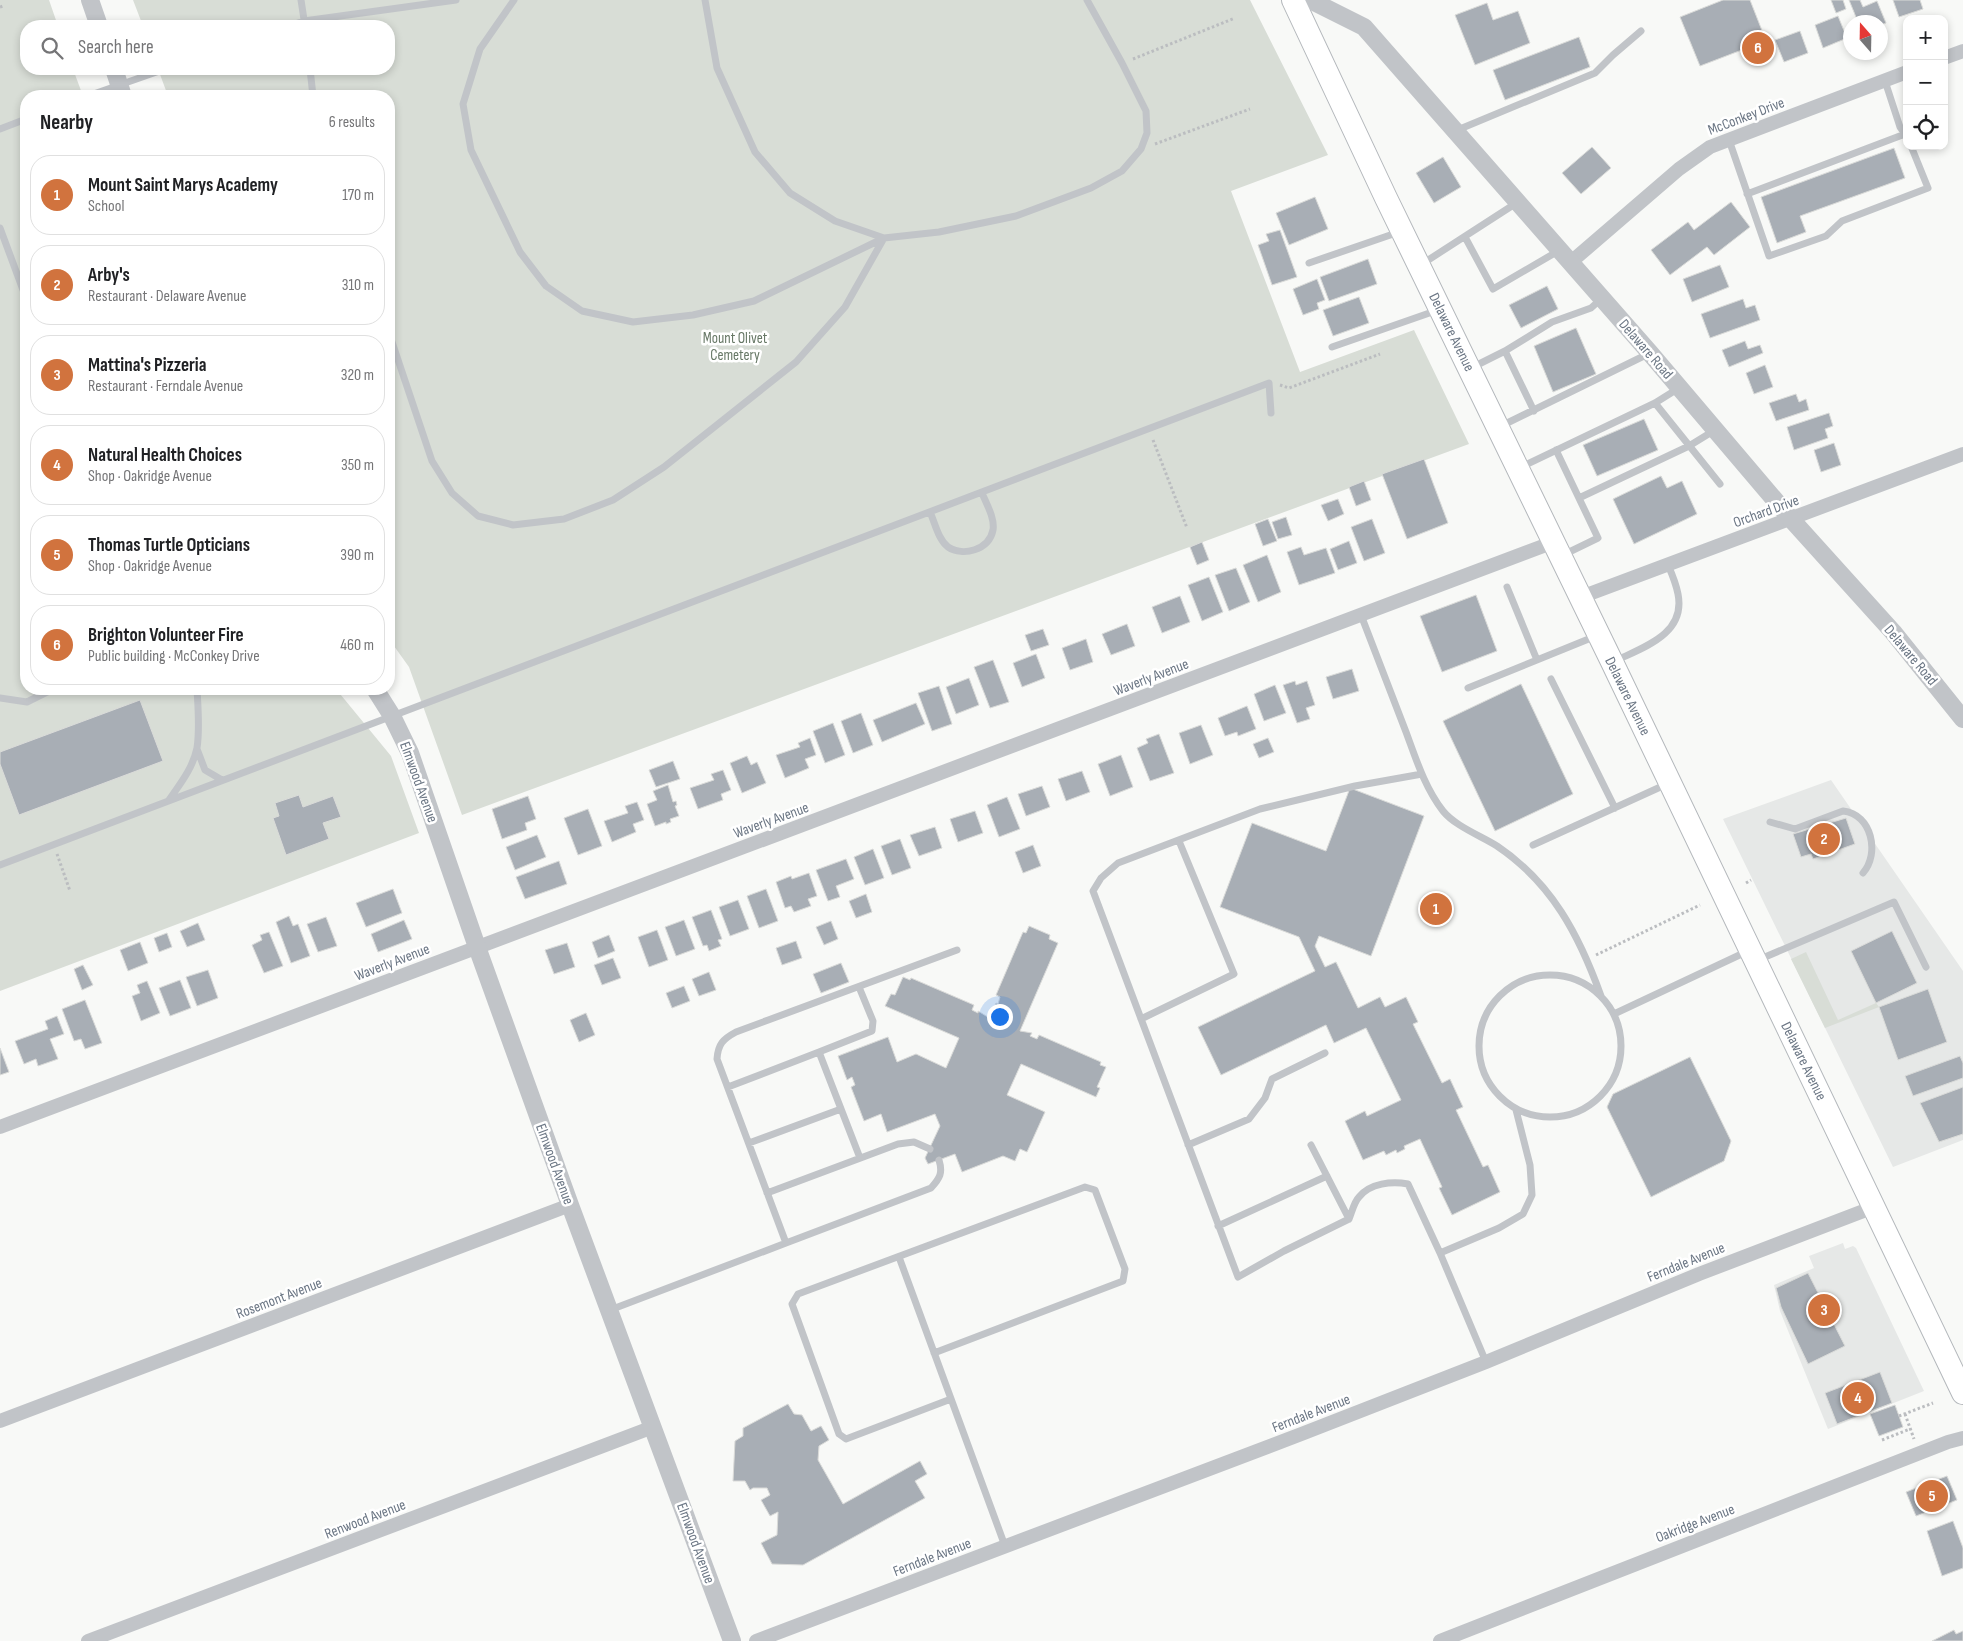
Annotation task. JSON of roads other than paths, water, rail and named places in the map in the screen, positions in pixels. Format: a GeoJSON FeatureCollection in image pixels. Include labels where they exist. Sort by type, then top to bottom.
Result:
{"type":"FeatureCollection","features":[{"type":"Feature","properties":{"kind":"main road","name":"Delaware Avenue"},"geometry":{"type":"LineString","coordinates":[[1293,0],[1402,231],[1581,597],[1963,1393]]}},
{"type":"Feature","properties":{"kind":"street"},"geometry":{"type":"LineString","coordinates":[[90,0],[97,20]]}},
{"type":"Feature","properties":{"kind":"street","name":"Delaware Road"},"geometry":{"type":"LineString","coordinates":[[1310,0],[1364,28],[1566,256],[1791,519],[1893,632],[1963,719]]}},
{"type":"Feature","properties":{"kind":"street"},"geometry":{"type":"LineString","coordinates":[[1948,57],[1963,51]]}},
{"type":"Feature","properties":{"kind":"street","name":"McConkey Drive"},"geometry":{"type":"LineString","coordinates":[[1566,256],[1710,147],[1903,73]]}},
{"type":"Feature","properties":{"kind":"street","name":"Orchard Drive"},"geometry":{"type":"LineString","coordinates":[[1581,597],[1963,454]]}},
{"type":"Feature","properties":{"kind":"street","name":"Waverly Avenue"},"geometry":{"type":"LineString","coordinates":[[0,1126],[1361,615],[1557,549]]}},
{"type":"Feature","properties":{"kind":"street","name":"Elmwood Avenue"},"geometry":{"type":"LineString","coordinates":[[379,695],[392,716],[410,753],[477,947],[570,1205],[732,1641]]}},
{"type":"Feature","properties":{"kind":"street","name":"Rosemont Avenue"},"geometry":{"type":"LineString","coordinates":[[0,1421],[570,1205]]}},
{"type":"Feature","properties":{"kind":"street","name":"Ferndale Avenue"},"geometry":{"type":"LineString","coordinates":[[756,1641],[1486,1362],[1698,1274],[1874,1207]]}},
{"type":"Feature","properties":{"kind":"street","name":"Renwood Avenue"},"geometry":{"type":"LineString","coordinates":[[88,1641],[653,1427]]}},
{"type":"Feature","properties":{"kind":"street","name":"Oakridge Avenue"},"geometry":{"type":"LineString","coordinates":[[1440,1641],[1948,1442],[1963,1438]]}},
{"type":"Feature","properties":{"kind":"lane"},"geometry":{"type":"LineString","coordinates":[[301,0],[304,20]]}},
{"type":"Feature","properties":{"kind":"lane"},"geometry":{"type":"LineString","coordinates":[[330,20],[456,0]]}},
{"type":"Feature","properties":{"kind":"lane"},"geometry":{"type":"LineString","coordinates":[[514,0],[480,49],[463,104],[471,150],[520,252],[546,286],[582,311],[633,322],[693,315],[754,301],[884,238],[938,232],[1016,216],[1092,188],[1122,171],[1141,149],[1148,133],[1146,111],[1087,0]]}},
{"type":"Feature","properties":{"kind":"lane"},"geometry":{"type":"LineString","coordinates":[[705,0],[717,68],[755,152],[790,193],[836,221],[884,238]]}},
{"type":"Feature","properties":{"kind":"lane"},"geometry":{"type":"LineString","coordinates":[[1455,131],[1595,73],[1641,31]]}},
{"type":"Feature","properties":{"kind":"lane"},"geometry":{"type":"LineString","coordinates":[[102,90],[145,75]]}},
{"type":"Feature","properties":{"kind":"lane"},"geometry":{"type":"LineString","coordinates":[[311,75],[312,90]]}},
{"type":"Feature","properties":{"kind":"lane"},"geometry":{"type":"LineString","coordinates":[[1885,80],[1900,128],[1903,132]]}},
{"type":"Feature","properties":{"kind":"lane"},"geometry":{"type":"LineString","coordinates":[[0,129],[20,121]]}},
{"type":"Feature","properties":{"kind":"lane"},"geometry":{"type":"LineString","coordinates":[[1747,194],[1903,137]]}},
{"type":"Feature","properties":{"kind":"lane"},"geometry":{"type":"LineString","coordinates":[[1729,140],[1769,256],[1826,236],[1842,221],[1928,188],[1913,150]]}},
{"type":"Feature","properties":{"kind":"lane"},"geometry":{"type":"LineString","coordinates":[[1419,266],[1518,202]]}},
{"type":"Feature","properties":{"kind":"lane"},"geometry":{"type":"LineString","coordinates":[[0,228],[20,282]]}},
{"type":"Feature","properties":{"kind":"lane"},"geometry":{"type":"LineString","coordinates":[[1309,263],[1402,231]]}},
{"type":"Feature","properties":{"kind":"lane"},"geometry":{"type":"LineString","coordinates":[[1465,236],[1493,289],[1566,256]]}},
{"type":"Feature","properties":{"kind":"lane"},"geometry":{"type":"LineString","coordinates":[[395,351],[432,461],[452,493],[478,516],[513,525],[564,519],[613,500],[664,467],[796,362],[845,306],[884,238]]}},
{"type":"Feature","properties":{"kind":"lane"},"geometry":{"type":"LineString","coordinates":[[1470,369],[1505,351],[1552,322],[1591,308],[1602,298]]}},
{"type":"Feature","properties":{"kind":"lane"},"geometry":{"type":"LineString","coordinates":[[1332,347],[1441,309]]}},
{"type":"Feature","properties":{"kind":"lane"},"geometry":{"type":"LineString","coordinates":[[1505,351],[1534,411]]}},
{"type":"Feature","properties":{"kind":"lane"},"geometry":{"type":"LineString","coordinates":[[1498,428],[1650,354]]}},
{"type":"Feature","properties":{"kind":"lane"},"geometry":{"type":"LineString","coordinates":[[0,865],[1269,383],[1271,413]]}},
{"type":"Feature","properties":{"kind":"lane"},"geometry":{"type":"LineString","coordinates":[[1518,468],[1655,403],[1680,388]]}},
{"type":"Feature","properties":{"kind":"lane"},"geometry":{"type":"LineString","coordinates":[[1655,403],[1720,484]]}},
{"type":"Feature","properties":{"kind":"lane"},"geometry":{"type":"LineString","coordinates":[[1579,498],[1689,446],[1715,430]]}},
{"type":"Feature","properties":{"kind":"lane"},"geometry":{"type":"LineString","coordinates":[[1556,450],[1598,538],[1557,549]]}},
{"type":"Feature","properties":{"kind":"lane"},"geometry":{"type":"LineString","coordinates":[[930,512],[940,538],[949,547],[962,552],[976,550],[987,542],[993,530],[992,518],[982,492]]}},
{"type":"Feature","properties":{"kind":"lane"},"geometry":{"type":"LineString","coordinates":[[1612,662],[1662,638],[1678,618],[1679,595],[1668,565]]}},
{"type":"Feature","properties":{"kind":"lane"},"geometry":{"type":"LineString","coordinates":[[1507,587],[1537,660]]}},
{"type":"Feature","properties":{"kind":"lane"},"geometry":{"type":"LineString","coordinates":[[1361,615],[1422,774],[1437,803],[1445,814],[1496,846],[1527,869],[1548,892],[1563,913],[1587,960],[1601,996],[1614,1014],[1620,1036],[1620,1058],[1613,1079],[1600,1097],[1582,1110],[1560,1117],[1538,1117],[1516,1110],[1497,1095],[1483,1074],[1478,1050],[1481,1025],[1493,1003],[1511,986],[1534,977],[1559,975],[1583,983],[1601,996]]}},
{"type":"Feature","properties":{"kind":"lane"},"geometry":{"type":"LineString","coordinates":[[1468,688],[1599,635]]}},
{"type":"Feature","properties":{"kind":"lane"},"geometry":{"type":"LineString","coordinates":[[1551,679],[1615,808]]}},
{"type":"Feature","properties":{"kind":"lane"},"geometry":{"type":"LineString","coordinates":[[0,698],[27,702],[41,695]]}},
{"type":"Feature","properties":{"kind":"lane"},"geometry":{"type":"LineString","coordinates":[[169,801],[187,773],[197,749],[199,715],[197,695]]}},
{"type":"Feature","properties":{"kind":"lane"},"geometry":{"type":"LineString","coordinates":[[197,749],[205,770],[222,780]]}},
{"type":"Feature","properties":{"kind":"lane"},"geometry":{"type":"LineString","coordinates":[[1422,774],[1355,786],[1260,809],[1118,863],[1101,878],[1092,890],[1238,1277],[1284,1251],[1349,1219],[1359,1197],[1371,1187],[1394,1181],[1408,1184],[1440,1253],[1486,1362]]}},
{"type":"Feature","properties":{"kind":"lane"},"geometry":{"type":"LineString","coordinates":[[1534,845],[1670,783]]}},
{"type":"Feature","properties":{"kind":"lane"},"geometry":{"type":"LineString","coordinates":[[1770,822],[1796,828],[1843,811],[1849,812],[1861,820],[1872,843],[1870,862],[1863,873]]}},
{"type":"Feature","properties":{"kind":"lane"},"geometry":{"type":"LineString","coordinates":[[1141,1019],[1234,974],[1179,841]]}},
{"type":"Feature","properties":{"kind":"lane"},"geometry":{"type":"LineString","coordinates":[[1614,1014],[1753,955],[1894,902],[1926,967]]}},
{"type":"Feature","properties":{"kind":"lane"},"geometry":{"type":"LineString","coordinates":[[786,1243],[717,1059],[718,1048],[724,1039],[736,1032],[957,950]]}},
{"type":"Feature","properties":{"kind":"lane"},"geometry":{"type":"LineString","coordinates":[[728,1087],[872,1031],[873,1021],[859,987]]}},
{"type":"Feature","properties":{"kind":"lane"},"geometry":{"type":"LineString","coordinates":[[819,1052],[860,1158]]}},
{"type":"Feature","properties":{"kind":"lane"},"geometry":{"type":"LineString","coordinates":[[1188,1145],[1249,1119],[1266,1098],[1272,1079],[1325,1054]]}},
{"type":"Feature","properties":{"kind":"lane"},"geometry":{"type":"LineString","coordinates":[[749,1143],[841,1109]]}},
{"type":"Feature","properties":{"kind":"lane"},"geometry":{"type":"LineString","coordinates":[[1440,1253],[1499,1228],[1523,1214],[1532,1195],[1530,1165],[1516,1110]]}},
{"type":"Feature","properties":{"kind":"lane"},"geometry":{"type":"LineString","coordinates":[[767,1193],[898,1144],[914,1142],[930,1148]]}},
{"type":"Feature","properties":{"kind":"lane"},"geometry":{"type":"LineString","coordinates":[[1311,1145],[1349,1219]]}},
{"type":"Feature","properties":{"kind":"lane"},"geometry":{"type":"LineString","coordinates":[[610,1310],[931,1188],[940,1178],[942,1168],[939,1160]]}},
{"type":"Feature","properties":{"kind":"lane"},"geometry":{"type":"LineString","coordinates":[[1218,1226],[1327,1176]]}},
{"type":"Feature","properties":{"kind":"lane"},"geometry":{"type":"LineString","coordinates":[[934,1353],[1123,1281],[1125,1269],[1095,1190],[1086,1187],[798,1294],[792,1304],[839,1434],[846,1439],[951,1399]]}},
{"type":"Feature","properties":{"kind":"lane"},"geometry":{"type":"LineString","coordinates":[[898,1257],[1005,1546]]}},
{"type":"Feature","properties":{"kind":"place","name":"Brighton Volunteer Fire"},"geometry":{"type":"Point","coordinates":[1758,48]}},
{"type":"Feature","properties":{"kind":"place","name":"Arby's"},"geometry":{"type":"Point","coordinates":[1824,839]}},
{"type":"Feature","properties":{"kind":"place","name":"Mount Saint Marys Academy"},"geometry":{"type":"Point","coordinates":[1436,909]}},
{"type":"Feature","properties":{"kind":"place","name":"Mattina's Pizzeria"},"geometry":{"type":"Point","coordinates":[1824,1310]}},
{"type":"Feature","properties":{"kind":"place","name":"Natural Health Choices"},"geometry":{"type":"Point","coordinates":[1858,1398]}},
{"type":"Feature","properties":{"kind":"place","name":"Thomas Turtle Opticians"},"geometry":{"type":"Point","coordinates":[1932,1496]}},
{"type":"Feature","properties":{"kind":"park label","name":"Mount Olivet Cemetery"},"geometry":{"type":"Point","coordinates":[735,346]}}]}
